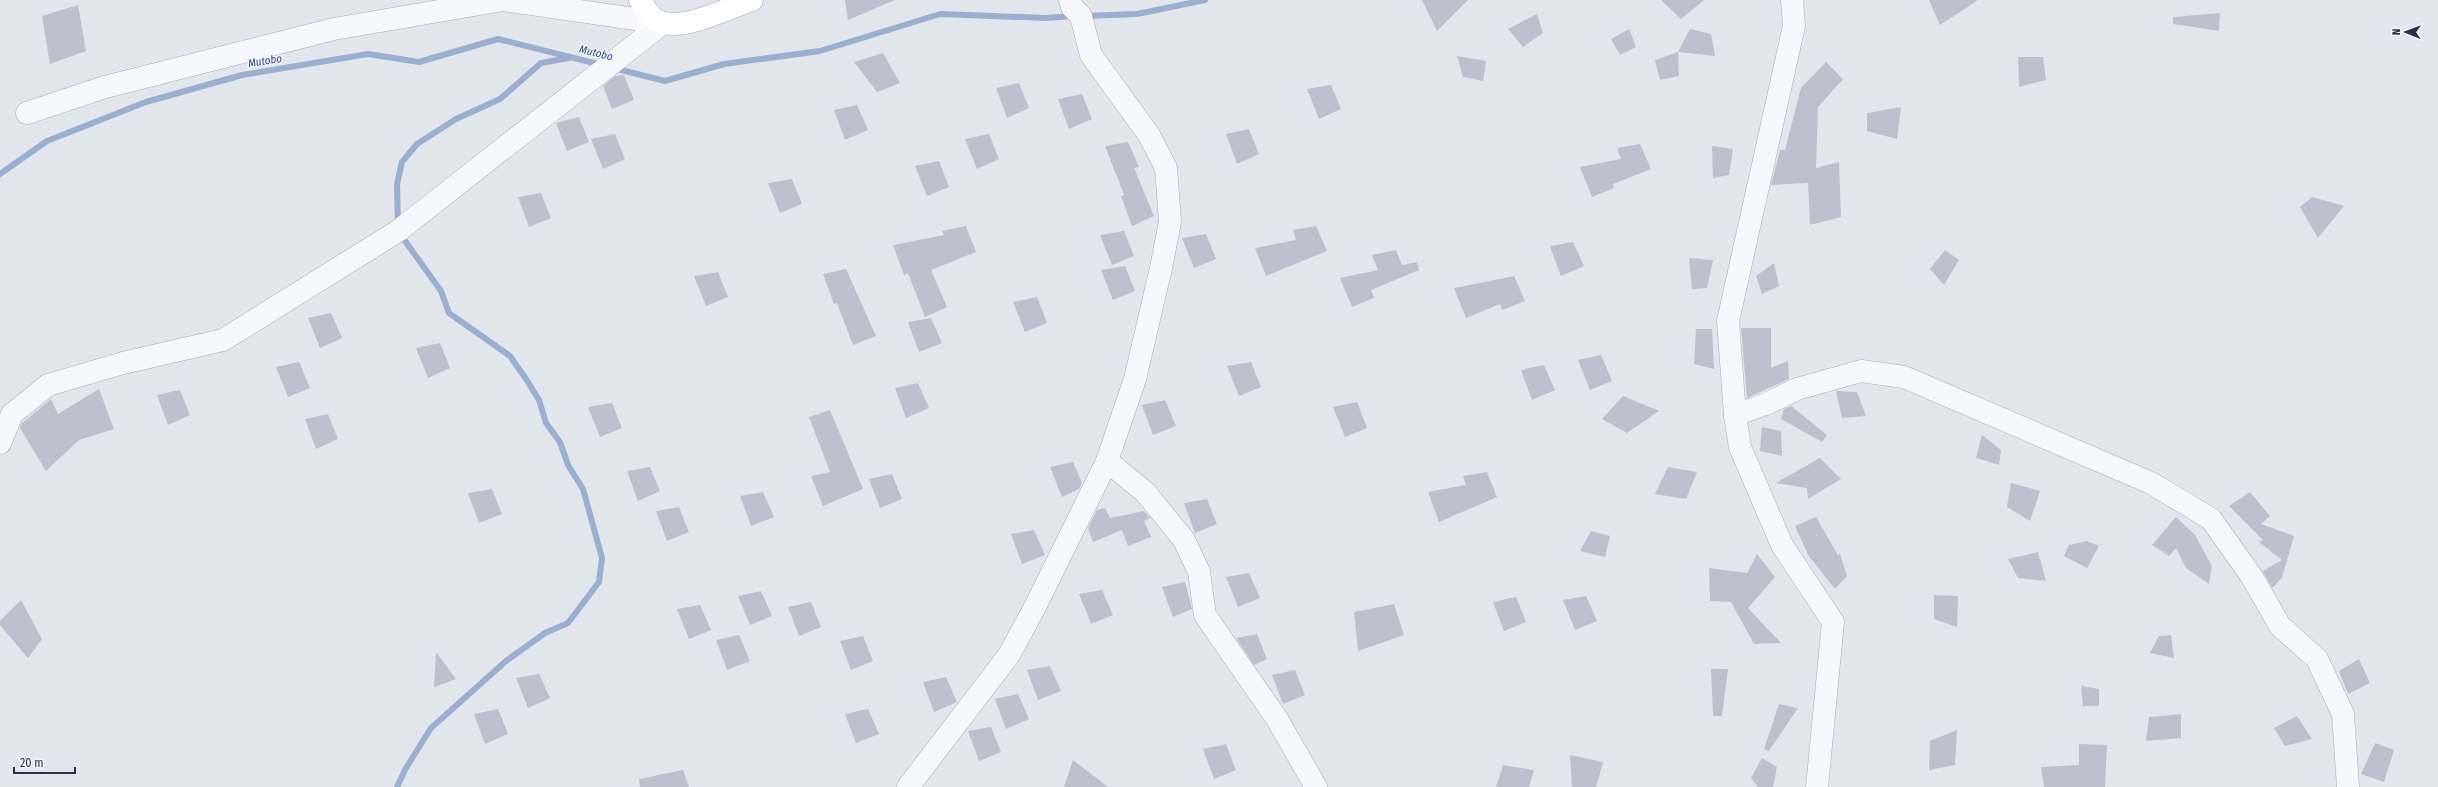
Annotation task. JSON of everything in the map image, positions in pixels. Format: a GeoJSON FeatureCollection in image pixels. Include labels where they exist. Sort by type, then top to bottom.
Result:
{"type":"FeatureCollection","features":[{"type":"Feature","properties":{"kind":"main road"},"geometry":{"type":"LineString","coordinates":[[640,0],[646,12],[663,23],[685,24],[752,0]]}},
{"type":"Feature","properties":{"kind":"street"},"geometry":{"type":"LineString","coordinates":[[27,113],[105,87],[334,29],[503,0],[663,23]]}},
{"type":"Feature","properties":{"kind":"street"},"geometry":{"type":"LineString","coordinates":[[908,787],[1009,655],[1036,606],[1108,460],[1135,379],[1161,268],[1170,222],[1166,168],[1150,135],[1091,56],[1081,16],[1072,7],[1070,0]]}},
{"type":"Feature","properties":{"kind":"street"},"geometry":{"type":"LineString","coordinates":[[1792,0],[1794,26],[1728,321],[1735,415],[1740,447],[1782,545],[1833,622],[1816,787]]}},
{"type":"Feature","properties":{"kind":"street"},"geometry":{"type":"LineString","coordinates":[[0,443],[12,414],[48,385],[123,363],[223,340],[398,231],[663,23]]}},
{"type":"Feature","properties":{"kind":"street"},"geometry":{"type":"LineString","coordinates":[[1735,415],[1766,404],[1797,389],[1862,371],[1904,377],[2158,487],[2210,519],[2252,577],[2280,626],[2317,659],[2342,714],[2348,787]]}},
{"type":"Feature","properties":{"kind":"street"},"geometry":{"type":"LineString","coordinates":[[1108,460],[1145,492],[1184,540],[1199,572],[1205,615],[1277,719],[1316,787]]}},
{"type":"Feature","properties":{"kind":"building"},"geometry":{"type":"Polygon","coordinates":[[[845,0],[895,0],[848,20],[845,0]]]}},
{"type":"Feature","properties":{"kind":"building"},"geometry":{"type":"Polygon","coordinates":[[[1422,0],[1468,0],[1437,31],[1422,0]]]}},
{"type":"Feature","properties":{"kind":"building"},"geometry":{"type":"Polygon","coordinates":[[[1661,0],[1704,0],[1681,19],[1661,0]]]}},
{"type":"Feature","properties":{"kind":"building"},"geometry":{"type":"Polygon","coordinates":[[[1929,0],[1978,0],[1940,25],[1929,0]]]}},
{"type":"Feature","properties":{"kind":"building"},"geometry":{"type":"Polygon","coordinates":[[[78,5],[86,51],[50,64],[42,16],[78,5]]]}},
{"type":"Feature","properties":{"kind":"building"},"geometry":{"type":"Polygon","coordinates":[[[2220,13],[2219,31],[2173,24],[2173,17],[2220,13]]]}},
{"type":"Feature","properties":{"kind":"building"},"geometry":{"type":"Polygon","coordinates":[[[1537,14],[1543,33],[1523,47],[1508,29],[1537,14]]]}},
{"type":"Feature","properties":{"kind":"building"},"geometry":{"type":"Polygon","coordinates":[[[1629,29],[1636,47],[1620,55],[1611,39],[1629,29]]]}},
{"type":"Feature","properties":{"kind":"building"},"geometry":{"type":"Polygon","coordinates":[[[1690,29],[1711,34],[1715,56],[1678,52],[1690,29]]]}},
{"type":"Feature","properties":{"kind":"building"},"geometry":{"type":"Polygon","coordinates":[[[1678,52],[1679,76],[1660,80],[1655,60],[1678,52]]]}},
{"type":"Feature","properties":{"kind":"building"},"geometry":{"type":"Polygon","coordinates":[[[883,53],[900,83],[877,92],[854,62],[883,53]]]}},
{"type":"Feature","properties":{"kind":"building"},"geometry":{"type":"Polygon","coordinates":[[[1457,56],[1486,61],[1483,81],[1463,77],[1457,56]]]}},
{"type":"Feature","properties":{"kind":"building"},"geometry":{"type":"Polygon","coordinates":[[[2018,57],[2043,57],[2046,80],[2019,87],[2018,57]]]}},
{"type":"Feature","properties":{"kind":"building"},"geometry":{"type":"Polygon","coordinates":[[[1826,62],[1843,79],[1818,107],[1816,168],[1839,162],[1841,217],[1810,225],[1808,183],[1771,185],[1780,150],[1785,150],[1801,88],[1826,62]]]}},
{"type":"Feature","properties":{"kind":"building"},"geometry":{"type":"Polygon","coordinates":[[[624,75],[634,100],[612,109],[603,86],[615,76],[624,75]]]}},
{"type":"Feature","properties":{"kind":"building"},"geometry":{"type":"Polygon","coordinates":[[[1019,83],[1029,108],[1007,118],[996,88],[1019,83]]]}},
{"type":"Feature","properties":{"kind":"building"},"geometry":{"type":"Polygon","coordinates":[[[1331,85],[1341,109],[1319,119],[1307,89],[1331,85]]]}},
{"type":"Feature","properties":{"kind":"building"},"geometry":{"type":"Polygon","coordinates":[[[1082,94],[1092,119],[1069,129],[1058,99],[1082,94]]]}},
{"type":"Feature","properties":{"kind":"building"},"geometry":{"type":"Polygon","coordinates":[[[857,105],[868,130],[845,140],[834,110],[857,105]]]}},
{"type":"Feature","properties":{"kind":"building"},"geometry":{"type":"Polygon","coordinates":[[[1901,107],[1897,139],[1867,131],[1867,113],[1901,107]]]}},
{"type":"Feature","properties":{"kind":"building"},"geometry":{"type":"Polygon","coordinates":[[[579,117],[589,142],[567,151],[556,123],[579,117]]]}},
{"type":"Feature","properties":{"kind":"building"},"geometry":{"type":"Polygon","coordinates":[[[1249,129],[1259,154],[1237,164],[1226,134],[1249,129]]]}},
{"type":"Feature","properties":{"kind":"building"},"geometry":{"type":"Polygon","coordinates":[[[615,134],[625,159],[603,169],[591,139],[615,134]]]}},
{"type":"Feature","properties":{"kind":"building"},"geometry":{"type":"Polygon","coordinates":[[[989,134],[999,159],[977,169],[965,139],[989,134]]]}},
{"type":"Feature","properties":{"kind":"building"},"geometry":{"type":"Polygon","coordinates":[[[1128,142],[1139,167],[1134,168],[1154,216],[1132,226],[1121,196],[1124,195],[1105,146],[1128,142]]]}},
{"type":"Feature","properties":{"kind":"building"},"geometry":{"type":"Polygon","coordinates":[[[1640,144],[1651,169],[1613,184],[1614,188],[1592,197],[1580,167],[1621,159],[1617,148],[1640,144]]]}},
{"type":"Feature","properties":{"kind":"building"},"geometry":{"type":"Polygon","coordinates":[[[1712,146],[1733,149],[1729,175],[1713,178],[1712,146]]]}},
{"type":"Feature","properties":{"kind":"building"},"geometry":{"type":"Polygon","coordinates":[[[939,161],[949,187],[927,196],[915,166],[939,161]]]}},
{"type":"Feature","properties":{"kind":"building"},"geometry":{"type":"Polygon","coordinates":[[[792,179],[802,204],[780,213],[768,183],[792,179]]]}},
{"type":"Feature","properties":{"kind":"building"},"geometry":{"type":"Polygon","coordinates":[[[541,193],[551,218],[529,227],[518,197],[541,193]]]}},
{"type":"Feature","properties":{"kind":"building"},"geometry":{"type":"Polygon","coordinates":[[[2312,197],[2344,206],[2318,238],[2300,207],[2312,197]]]}},
{"type":"Feature","properties":{"kind":"building"},"geometry":{"type":"Polygon","coordinates":[[[966,226],[976,252],[931,270],[947,307],[925,317],[908,273],[904,275],[893,245],[944,235],[942,231],[966,226]]]}},
{"type":"Feature","properties":{"kind":"building"},"geometry":{"type":"Polygon","coordinates":[[[1316,226],[1327,251],[1266,276],[1255,248],[1296,240],[1293,230],[1316,226]]]}},
{"type":"Feature","properties":{"kind":"building"},"geometry":{"type":"Polygon","coordinates":[[[1124,231],[1134,256],[1112,265],[1100,235],[1124,231]]]}},
{"type":"Feature","properties":{"kind":"building"},"geometry":{"type":"Polygon","coordinates":[[[1206,234],[1216,259],[1194,268],[1182,238],[1206,234]]]}},
{"type":"Feature","properties":{"kind":"building"},"geometry":{"type":"Polygon","coordinates":[[[1573,242],[1584,266],[1561,276],[1550,246],[1573,242]]]}},
{"type":"Feature","properties":{"kind":"building"},"geometry":{"type":"Polygon","coordinates":[[[1396,250],[1402,265],[1417,262],[1419,270],[1371,290],[1374,298],[1352,307],[1340,278],[1378,270],[1372,255],[1396,250]]]}},
{"type":"Feature","properties":{"kind":"building"},"geometry":{"type":"Polygon","coordinates":[[[1945,250],[1959,260],[1944,285],[1930,269],[1945,250]]]}},
{"type":"Feature","properties":{"kind":"building"},"geometry":{"type":"Polygon","coordinates":[[[1689,258],[1713,260],[1707,288],[1692,289],[1689,258]]]}},
{"type":"Feature","properties":{"kind":"building"},"geometry":{"type":"Polygon","coordinates":[[[1774,263],[1779,286],[1762,294],[1756,276],[1774,263]]]}},
{"type":"Feature","properties":{"kind":"building"},"geometry":{"type":"Polygon","coordinates":[[[1125,266],[1135,291],[1113,300],[1101,270],[1125,266]]]}},
{"type":"Feature","properties":{"kind":"building"},"geometry":{"type":"Polygon","coordinates":[[[846,269],[876,336],[853,345],[837,303],[834,304],[823,274],[846,269]]]}},
{"type":"Feature","properties":{"kind":"building"},"geometry":{"type":"Polygon","coordinates":[[[718,272],[728,297],[706,306],[694,276],[718,272]]]}},
{"type":"Feature","properties":{"kind":"building"},"geometry":{"type":"Polygon","coordinates":[[[1514,276],[1525,301],[1502,310],[1500,304],[1466,318],[1454,288],[1514,276]]]}},
{"type":"Feature","properties":{"kind":"building"},"geometry":{"type":"Polygon","coordinates":[[[1037,297],[1047,323],[1025,332],[1013,302],[1037,297]]]}},
{"type":"Feature","properties":{"kind":"building"},"geometry":{"type":"Polygon","coordinates":[[[331,313],[342,338],[320,348],[308,318],[331,313]]]}},
{"type":"Feature","properties":{"kind":"building"},"geometry":{"type":"Polygon","coordinates":[[[931,318],[942,343],[919,352],[908,322],[931,318]]]}},
{"type":"Feature","properties":{"kind":"building"},"geometry":{"type":"Polygon","coordinates":[[[1741,328],[1771,328],[1771,368],[1788,361],[1789,379],[1747,398],[1741,328]]]}},
{"type":"Feature","properties":{"kind":"building"},"geometry":{"type":"Polygon","coordinates":[[[1696,329],[1712,329],[1714,369],[1694,364],[1696,329]]]}},
{"type":"Feature","properties":{"kind":"building"},"geometry":{"type":"Polygon","coordinates":[[[440,343],[450,368],[428,378],[416,348],[440,343]]]}},
{"type":"Feature","properties":{"kind":"building"},"geometry":{"type":"Polygon","coordinates":[[[1601,355],[1612,381],[1590,390],[1578,360],[1601,355]]]}},
{"type":"Feature","properties":{"kind":"building"},"geometry":{"type":"Polygon","coordinates":[[[299,362],[310,388],[288,397],[276,367],[299,362]]]}},
{"type":"Feature","properties":{"kind":"building"},"geometry":{"type":"Polygon","coordinates":[[[1251,362],[1261,387],[1239,396],[1227,366],[1251,362]]]}},
{"type":"Feature","properties":{"kind":"building"},"geometry":{"type":"Polygon","coordinates":[[[1544,365],[1555,390],[1532,400],[1521,370],[1544,365]]]}},
{"type":"Feature","properties":{"kind":"building"},"geometry":{"type":"Polygon","coordinates":[[[918,383],[929,408],[906,418],[895,388],[918,383]]]}},
{"type":"Feature","properties":{"kind":"building"},"geometry":{"type":"Polygon","coordinates":[[[99,389],[114,429],[79,440],[46,471],[20,428],[21,424],[51,399],[58,414],[99,389]]]}},
{"type":"Feature","properties":{"kind":"building"},"geometry":{"type":"Polygon","coordinates":[[[180,390],[190,415],[168,425],[157,395],[180,390]]]}},
{"type":"Feature","properties":{"kind":"building"},"geometry":{"type":"Polygon","coordinates":[[[1836,391],[1857,392],[1866,416],[1842,418],[1836,391]]]}},
{"type":"Feature","properties":{"kind":"building"},"geometry":{"type":"Polygon","coordinates":[[[1623,396],[1659,411],[1627,433],[1602,419],[1623,396]]]}},
{"type":"Feature","properties":{"kind":"building"},"geometry":{"type":"Polygon","coordinates":[[[1165,400],[1176,426],[1153,435],[1142,405],[1165,400]]]}},
{"type":"Feature","properties":{"kind":"building"},"geometry":{"type":"Polygon","coordinates":[[[1357,402],[1367,428],[1345,437],[1333,407],[1357,402]]]}},
{"type":"Feature","properties":{"kind":"building"},"geometry":{"type":"Polygon","coordinates":[[[612,403],[622,428],[600,437],[588,407],[612,403]]]}},
{"type":"Feature","properties":{"kind":"building"},"geometry":{"type":"Polygon","coordinates":[[[1791,406],[1827,435],[1822,442],[1781,419],[1784,409],[1791,406]]]}},
{"type":"Feature","properties":{"kind":"building"},"geometry":{"type":"Polygon","coordinates":[[[830,410],[863,489],[823,506],[811,476],[830,472],[809,417],[830,410]]]}},
{"type":"Feature","properties":{"kind":"building"},"geometry":{"type":"Polygon","coordinates":[[[328,414],[338,439],[316,449],[305,419],[328,414]]]}},
{"type":"Feature","properties":{"kind":"building"},"geometry":{"type":"Polygon","coordinates":[[[1762,427],[1781,431],[1782,456],[1760,451],[1762,427]]]}},
{"type":"Feature","properties":{"kind":"building"},"geometry":{"type":"Polygon","coordinates":[[[1982,435],[2001,450],[1999,465],[1976,458],[1982,435]]]}},
{"type":"Feature","properties":{"kind":"building"},"geometry":{"type":"Polygon","coordinates":[[[1820,458],[1841,479],[1808,499],[1807,488],[1776,483],[1820,458]]]}},
{"type":"Feature","properties":{"kind":"building"},"geometry":{"type":"Polygon","coordinates":[[[1073,462],[1082,483],[1079,489],[1062,497],[1050,467],[1073,462]]]}},
{"type":"Feature","properties":{"kind":"building"},"geometry":{"type":"Polygon","coordinates":[[[650,467],[660,491],[638,501],[627,471],[650,467]]]}},
{"type":"Feature","properties":{"kind":"building"},"geometry":{"type":"Polygon","coordinates":[[[1668,467],[1697,472],[1686,499],[1655,494],[1668,467]]]}},
{"type":"Feature","properties":{"kind":"building"},"geometry":{"type":"Polygon","coordinates":[[[1487,472],[1497,497],[1439,522],[1428,492],[1466,485],[1463,476],[1487,472]]]}},
{"type":"Feature","properties":{"kind":"building"},"geometry":{"type":"Polygon","coordinates":[[[892,474],[902,499],[880,508],[869,479],[892,474]]]}},
{"type":"Feature","properties":{"kind":"building"},"geometry":{"type":"Polygon","coordinates":[[[2011,483],[2040,491],[2030,521],[2007,507],[2011,483]]]}},
{"type":"Feature","properties":{"kind":"building"},"geometry":{"type":"Polygon","coordinates":[[[492,489],[502,514],[479,523],[468,493],[492,489]]]}},
{"type":"Feature","properties":{"kind":"building"},"geometry":{"type":"Polygon","coordinates":[[[763,492],[774,517],[751,526],[740,496],[763,492]]]}},
{"type":"Feature","properties":{"kind":"building"},"geometry":{"type":"Polygon","coordinates":[[[2250,492],[2270,516],[2261,524],[2294,536],[2282,578],[2272,588],[2263,571],[2282,560],[2259,542],[2263,540],[2229,506],[2250,492]]]}},
{"type":"Feature","properties":{"kind":"building"},"geometry":{"type":"Polygon","coordinates":[[[1207,499],[1217,524],[1195,533],[1184,503],[1207,499]]]}},
{"type":"Feature","properties":{"kind":"building"},"geometry":{"type":"Polygon","coordinates":[[[679,507],[689,532],[667,541],[656,511],[679,507]]]}},
{"type":"Feature","properties":{"kind":"building"},"geometry":{"type":"Polygon","coordinates":[[[1105,508],[1110,518],[1144,511],[1150,518],[1144,521],[1151,537],[1128,546],[1122,530],[1093,542],[1088,528],[1097,510],[1105,508]]]}},
{"type":"Feature","properties":{"kind":"building"},"geometry":{"type":"Polygon","coordinates":[[[1816,517],[1838,555],[1840,554],[1847,576],[1835,589],[1808,555],[1795,526],[1816,517]]]}},
{"type":"Feature","properties":{"kind":"building"},"geometry":{"type":"Polygon","coordinates":[[[2176,517],[2195,535],[2212,566],[2209,584],[2186,568],[2176,548],[2169,556],[2152,545],[2176,517]]]}},
{"type":"Feature","properties":{"kind":"building"},"geometry":{"type":"Polygon","coordinates":[[[1034,530],[1045,555],[1022,564],[1011,534],[1034,530]]]}},
{"type":"Feature","properties":{"kind":"building"},"geometry":{"type":"Polygon","coordinates":[[[1591,531],[1610,536],[1605,557],[1580,551],[1591,531]]]}},
{"type":"Feature","properties":{"kind":"building"},"geometry":{"type":"Polygon","coordinates":[[[2087,541],[2099,546],[2087,568],[2064,556],[2069,545],[2087,541]]]}},
{"type":"Feature","properties":{"kind":"building"},"geometry":{"type":"Polygon","coordinates":[[[2038,552],[2046,581],[2018,578],[2008,559],[2038,552]]]}},
{"type":"Feature","properties":{"kind":"building"},"geometry":{"type":"Polygon","coordinates":[[[1757,554],[1775,577],[1748,608],[1781,643],[1754,644],[1731,602],[1710,601],[1709,568],[1747,573],[1757,554]]]}},
{"type":"Feature","properties":{"kind":"building"},"geometry":{"type":"Polygon","coordinates":[[[1249,573],[1260,598],[1238,607],[1226,577],[1249,573]]]}},
{"type":"Feature","properties":{"kind":"building"},"geometry":{"type":"Polygon","coordinates":[[[1185,582],[1192,609],[1173,617],[1162,587],[1185,582]]]}},
{"type":"Feature","properties":{"kind":"building"},"geometry":{"type":"Polygon","coordinates":[[[1102,590],[1113,615],[1091,624],[1079,594],[1102,590]]]}},
{"type":"Feature","properties":{"kind":"building"},"geometry":{"type":"Polygon","coordinates":[[[761,591],[772,616],[750,625],[738,596],[761,591]]]}},
{"type":"Feature","properties":{"kind":"building"},"geometry":{"type":"Polygon","coordinates":[[[1934,595],[1958,596],[1957,627],[1934,619],[1934,595]]]}},
{"type":"Feature","properties":{"kind":"building"},"geometry":{"type":"Polygon","coordinates":[[[1586,596],[1597,621],[1575,630],[1563,600],[1586,596]]]}},
{"type":"Feature","properties":{"kind":"building"},"geometry":{"type":"Polygon","coordinates":[[[1516,597],[1526,622],[1504,631],[1493,602],[1516,597]]]}},
{"type":"Feature","properties":{"kind":"building"},"geometry":{"type":"Polygon","coordinates":[[[21,600],[42,639],[28,658],[0,625],[0,621],[21,600]]]}},
{"type":"Feature","properties":{"kind":"building"},"geometry":{"type":"Polygon","coordinates":[[[811,602],[821,627],[799,636],[788,607],[811,602]]]}},
{"type":"Feature","properties":{"kind":"building"},"geometry":{"type":"Polygon","coordinates":[[[1394,604],[1404,635],[1358,651],[1354,612],[1394,604]]]}},
{"type":"Feature","properties":{"kind":"building"},"geometry":{"type":"Polygon","coordinates":[[[700,605],[711,630],[689,639],[677,609],[700,605]]]}},
{"type":"Feature","properties":{"kind":"building"},"geometry":{"type":"Polygon","coordinates":[[[1257,634],[1267,659],[1254,665],[1236,638],[1257,634]]]}},
{"type":"Feature","properties":{"kind":"building"},"geometry":{"type":"Polygon","coordinates":[[[739,635],[750,661],[727,670],[716,640],[739,635]]]}},
{"type":"Feature","properties":{"kind":"building"},"geometry":{"type":"Polygon","coordinates":[[[2171,635],[2174,658],[2150,653],[2159,636],[2171,635]]]}},
{"type":"Feature","properties":{"kind":"building"},"geometry":{"type":"Polygon","coordinates":[[[863,636],[873,661],[851,670],[840,641],[863,636]]]}},
{"type":"Feature","properties":{"kind":"building"},"geometry":{"type":"Polygon","coordinates":[[[436,652],[456,679],[434,687],[436,652]]]}},
{"type":"Feature","properties":{"kind":"building"},"geometry":{"type":"Polygon","coordinates":[[[2359,659],[2370,683],[2348,694],[2339,671],[2359,659]]]}},
{"type":"Feature","properties":{"kind":"building"},"geometry":{"type":"Polygon","coordinates":[[[1050,666],[1061,691],[1038,700],[1027,670],[1050,666]]]}},
{"type":"Feature","properties":{"kind":"building"},"geometry":{"type":"Polygon","coordinates":[[[1711,669],[1728,669],[1722,716],[1713,716],[1711,669]]]}},
{"type":"Feature","properties":{"kind":"building"},"geometry":{"type":"Polygon","coordinates":[[[1295,670],[1305,695],[1283,704],[1272,675],[1295,670]]]}},
{"type":"Feature","properties":{"kind":"building"},"geometry":{"type":"Polygon","coordinates":[[[539,674],[550,698],[528,708],[516,678],[539,674]]]}},
{"type":"Feature","properties":{"kind":"building"},"geometry":{"type":"Polygon","coordinates":[[[946,677],[957,702],[934,712],[923,682],[946,677]]]}},
{"type":"Feature","properties":{"kind":"building"},"geometry":{"type":"Polygon","coordinates":[[[2081,686],[2099,689],[2099,706],[2083,706],[2081,686]]]}},
{"type":"Feature","properties":{"kind":"building"},"geometry":{"type":"Polygon","coordinates":[[[1018,694],[1029,719],[1006,729],[995,699],[1018,694]]]}},
{"type":"Feature","properties":{"kind":"building"},"geometry":{"type":"Polygon","coordinates":[[[1779,704],[1798,708],[1769,751],[1764,749],[1779,704]]]}},
{"type":"Feature","properties":{"kind":"building"},"geometry":{"type":"Polygon","coordinates":[[[498,709],[508,734],[485,744],[474,714],[498,709]]]}},
{"type":"Feature","properties":{"kind":"building"},"geometry":{"type":"Polygon","coordinates":[[[868,709],[879,734],[856,743],[845,714],[868,709]]]}},
{"type":"Feature","properties":{"kind":"building"},"geometry":{"type":"Polygon","coordinates":[[[2181,714],[2181,738],[2146,741],[2149,717],[2181,714]]]}},
{"type":"Feature","properties":{"kind":"building"},"geometry":{"type":"Polygon","coordinates":[[[2297,716],[2312,739],[2285,746],[2274,728],[2297,716]]]}},
{"type":"Feature","properties":{"kind":"building"},"geometry":{"type":"Polygon","coordinates":[[[991,727],[1001,752],[979,761],[968,731],[991,727]]]}},
{"type":"Feature","properties":{"kind":"building"},"geometry":{"type":"Polygon","coordinates":[[[1957,730],[1955,765],[1929,770],[1930,741],[1957,730]]]}},
{"type":"Feature","properties":{"kind":"building"},"geometry":{"type":"Polygon","coordinates":[[[2375,743],[2394,750],[2384,782],[2361,774],[2375,743]]]}},
{"type":"Feature","properties":{"kind":"building"},"geometry":{"type":"Polygon","coordinates":[[[1226,744],[1236,770],[1214,779],[1203,749],[1226,744]]]}},
{"type":"Feature","properties":{"kind":"building"},"geometry":{"type":"Polygon","coordinates":[[[2079,744],[2107,745],[2105,787],[2044,787],[2041,767],[2079,765],[2079,744]]]}},
{"type":"Feature","properties":{"kind":"building"},"geometry":{"type":"Polygon","coordinates":[[[1570,755],[1603,762],[1596,787],[1572,787],[1570,755]]]}},
{"type":"Feature","properties":{"kind":"building"},"geometry":{"type":"Polygon","coordinates":[[[1762,758],[1777,767],[1773,787],[1758,787],[1751,778],[1762,758]]]}},
{"type":"Feature","properties":{"kind":"building"},"geometry":{"type":"Polygon","coordinates":[[[1073,760],[1108,787],[1064,787],[1073,760]]]}},
{"type":"Feature","properties":{"kind":"building"},"geometry":{"type":"Polygon","coordinates":[[[1503,765],[1534,770],[1529,787],[1496,787],[1503,765]]]}},
{"type":"Feature","properties":{"kind":"building"},"geometry":{"type":"Polygon","coordinates":[[[683,770],[689,787],[640,787],[639,779],[683,770]]]}},
{"type":"Feature","properties":{"kind":"waterway","name":"Mutobo"},"geometry":{"type":"LineString","coordinates":[[1084,16],[1137,14],[1205,0]]}},
{"type":"Feature","properties":{"kind":"waterway","name":"Mutobo"},"geometry":{"type":"LineString","coordinates":[[613,68],[665,81],[724,64],[820,51],[940,14],[1046,18],[1073,16]]}},
{"type":"Feature","properties":{"kind":"waterway","name":"Mutobo"},"geometry":{"type":"LineString","coordinates":[[0,174],[47,141],[146,102],[242,75],[368,54],[419,62],[498,39],[602,65]]}},
{"type":"Feature","properties":{"kind":"waterway"},"geometry":{"type":"LineString","coordinates":[[398,225],[397,184],[402,162],[417,144],[456,119],[500,99],[541,63],[569,58]]}},
{"type":"Feature","properties":{"kind":"waterway"},"geometry":{"type":"LineString","coordinates":[[397,787],[406,768],[431,728],[506,661],[545,633],[568,623],[599,582],[602,558],[583,489],[568,465],[560,442],[546,423],[539,400],[526,379],[510,356],[449,313],[441,291],[400,234]]}}]}
